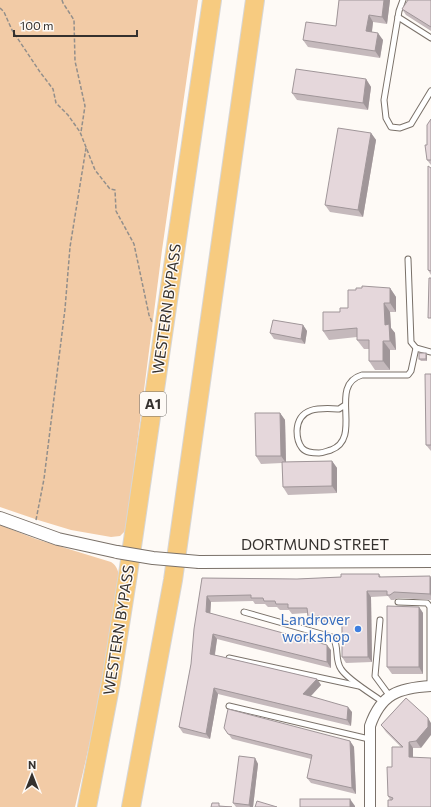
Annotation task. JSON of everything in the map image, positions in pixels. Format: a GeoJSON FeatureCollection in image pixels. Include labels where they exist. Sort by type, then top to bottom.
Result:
{"type":"FeatureCollection","features":[{"type":"Feature","properties":{"kind":"highway","name":"WESTERN BYPASS"},"geometry":{"type":"LineString","coordinates":[[87,807],[111,682],[126,590],[212,0]]}},
{"type":"Feature","properties":{"kind":"highway"},"geometry":{"type":"LineString","coordinates":[[131,807],[173,580],[255,0]]}},
{"type":"Feature","properties":{"kind":"street","name":"DORTMUND STREET"},"geometry":{"type":"LineString","coordinates":[[0,518],[58,539],[152,558],[199,562],[431,561]]}},
{"type":"Feature","properties":{"kind":"street"},"geometry":{"type":"LineString","coordinates":[[370,807],[369,739],[370,726],[374,716],[386,699],[410,688],[431,686]]}},
{"type":"Feature","properties":{"kind":"lane"},"geometry":{"type":"LineString","coordinates":[[403,0],[398,17],[384,100],[386,118],[391,127],[400,128],[411,124],[431,91]]}},
{"type":"Feature","properties":{"kind":"lane"},"geometry":{"type":"LineString","coordinates":[[398,17],[431,38]]}},
{"type":"Feature","properties":{"kind":"lane"},"geometry":{"type":"LineString","coordinates":[[408,259],[411,342],[416,348],[431,352]]}},
{"type":"Feature","properties":{"kind":"lane"},"geometry":{"type":"LineString","coordinates":[[344,405],[340,409],[314,409],[305,413],[299,419],[298,439],[302,448],[308,453],[321,453],[336,448],[344,437],[347,422],[344,405],[348,385],[351,381],[362,375],[408,375],[411,371],[416,348]]}},
{"type":"Feature","properties":{"kind":"lane"},"geometry":{"type":"LineString","coordinates":[[398,602],[427,603],[430,607],[431,686]]}},
{"type":"Feature","properties":{"kind":"lane"},"geometry":{"type":"LineString","coordinates":[[244,612],[332,637],[337,646],[337,660],[341,670],[362,687],[386,699]]}},
{"type":"Feature","properties":{"kind":"lane"},"geometry":{"type":"LineString","coordinates":[[380,620],[375,676],[386,699]]}},
{"type":"Feature","properties":{"kind":"lane"},"geometry":{"type":"LineString","coordinates":[[229,658],[362,687]]}},
{"type":"Feature","properties":{"kind":"lane"},"geometry":{"type":"LineString","coordinates":[[229,706],[369,739]]}},
{"type":"Feature","properties":{"kind":"path"},"geometry":{"type":"LineString","coordinates":[[62,0],[63,4],[74,20],[75,60],[86,106],[81,134]]}},
{"type":"Feature","properties":{"kind":"path"},"geometry":{"type":"LineString","coordinates":[[0,8],[4,12],[12,30],[40,72],[54,89],[56,103],[68,115],[81,134],[95,170],[110,189],[116,190],[116,211],[134,244],[149,315],[152,322]]}},
{"type":"Feature","properties":{"kind":"path"},"geometry":{"type":"LineString","coordinates":[[33,531],[44,479],[65,309],[70,247],[86,148]]}},
{"type":"Feature","properties":{"kind":"shaded area"},"geometry":{"type":"Polygon","coordinates":[[[0,0],[198,0],[162,250],[126,530],[120,536],[111,537],[71,530],[0,507],[0,0]]]}},
{"type":"Feature","properties":{"kind":"shaded area"},"geometry":{"type":"Polygon","coordinates":[[[0,525],[36,539],[111,562],[116,567],[118,572],[119,577],[104,681],[75,807],[0,807],[0,525]]]}},
{"type":"Feature","properties":{"kind":"building"},"geometry":{"type":"Polygon","coordinates":[[[339,0],[384,0],[382,17],[369,15],[366,31],[378,33],[375,51],[303,40],[306,22],[336,26],[339,0]]]}},
{"type":"Feature","properties":{"kind":"building"},"geometry":{"type":"Polygon","coordinates":[[[408,0],[431,0],[431,27],[402,9],[408,0]]]}},
{"type":"Feature","properties":{"kind":"building"},"geometry":{"type":"Polygon","coordinates":[[[296,69],[366,79],[363,103],[292,93],[296,69]]]}},
{"type":"Feature","properties":{"kind":"building"},"geometry":{"type":"Polygon","coordinates":[[[431,119],[431,160],[427,160],[425,145],[427,145],[427,125],[431,119]]]}},
{"type":"Feature","properties":{"kind":"building"},"geometry":{"type":"Polygon","coordinates":[[[338,128],[371,133],[358,210],[325,205],[338,128]]]}},
{"type":"Feature","properties":{"kind":"building"},"geometry":{"type":"Polygon","coordinates":[[[428,166],[431,168],[431,271],[428,270],[428,166]]]}},
{"type":"Feature","properties":{"kind":"building"},"geometry":{"type":"Polygon","coordinates":[[[429,278],[431,278],[431,318],[428,318],[429,278]]]}},
{"type":"Feature","properties":{"kind":"building"},"geometry":{"type":"Polygon","coordinates":[[[362,286],[390,288],[390,303],[384,303],[385,325],[389,324],[390,341],[383,341],[383,361],[369,361],[369,340],[357,340],[357,328],[323,331],[323,312],[340,312],[340,308],[348,308],[348,290],[356,290],[356,288],[362,288],[362,286]]]}},
{"type":"Feature","properties":{"kind":"building"},"geometry":{"type":"Polygon","coordinates":[[[273,320],[303,325],[301,339],[270,333],[273,320]]]}},
{"type":"Feature","properties":{"kind":"building"},"geometry":{"type":"Polygon","coordinates":[[[419,353],[426,353],[426,359],[419,359],[419,353]]]}},
{"type":"Feature","properties":{"kind":"building"},"geometry":{"type":"Polygon","coordinates":[[[425,374],[431,374],[431,445],[426,445],[425,374]]]}},
{"type":"Feature","properties":{"kind":"building"},"geometry":{"type":"Polygon","coordinates":[[[255,413],[280,413],[281,456],[256,456],[255,413]]]}},
{"type":"Feature","properties":{"kind":"building"},"geometry":{"type":"Polygon","coordinates":[[[332,461],[332,486],[283,487],[282,462],[332,461]]]}},
{"type":"Feature","properties":{"kind":"building"},"geometry":{"type":"Polygon","coordinates":[[[341,574],[379,574],[379,577],[430,576],[430,594],[394,592],[387,595],[387,591],[367,591],[368,657],[342,657],[342,618],[319,619],[319,616],[308,616],[307,608],[288,608],[288,604],[276,604],[275,601],[264,601],[263,598],[251,598],[251,595],[207,596],[206,612],[327,645],[327,662],[213,634],[210,654],[317,679],[303,694],[348,707],[347,720],[214,688],[206,734],[179,727],[191,664],[194,629],[202,578],[297,579],[341,577],[341,574]]]}},
{"type":"Feature","properties":{"kind":"building"},"geometry":{"type":"Polygon","coordinates":[[[387,606],[419,607],[419,667],[387,667],[387,606]]]}},
{"type":"Feature","properties":{"kind":"building"},"geometry":{"type":"Polygon","coordinates":[[[406,698],[428,718],[428,727],[416,741],[409,742],[409,757],[431,758],[431,807],[388,807],[388,800],[392,800],[393,798],[388,796],[387,767],[392,767],[392,747],[403,747],[381,725],[406,698]]]}},
{"type":"Feature","properties":{"kind":"building"},"geometry":{"type":"Polygon","coordinates":[[[228,709],[350,741],[352,788],[307,778],[312,755],[228,734],[224,728],[228,709]]]}},
{"type":"Feature","properties":{"kind":"building"},"geometry":{"type":"Polygon","coordinates":[[[239,756],[255,758],[249,805],[233,803],[239,756]]]}},
{"type":"Feature","properties":{"kind":"building"},"geometry":{"type":"Polygon","coordinates":[[[300,799],[350,799],[350,807],[300,807],[300,799]]]}},
{"type":"Feature","properties":{"kind":"building"},"geometry":{"type":"Polygon","coordinates":[[[257,801],[277,807],[255,807],[257,801]]]}},
{"type":"Feature","properties":{"kind":"building"},"geometry":{"type":"Polygon","coordinates":[[[212,803],[219,803],[219,806],[232,807],[211,807],[212,803]]]}},
{"type":"Feature","properties":{"kind":"place","name":"Landrover workshop"},"geometry":{"type":"Point","coordinates":[358,629]}}]}
